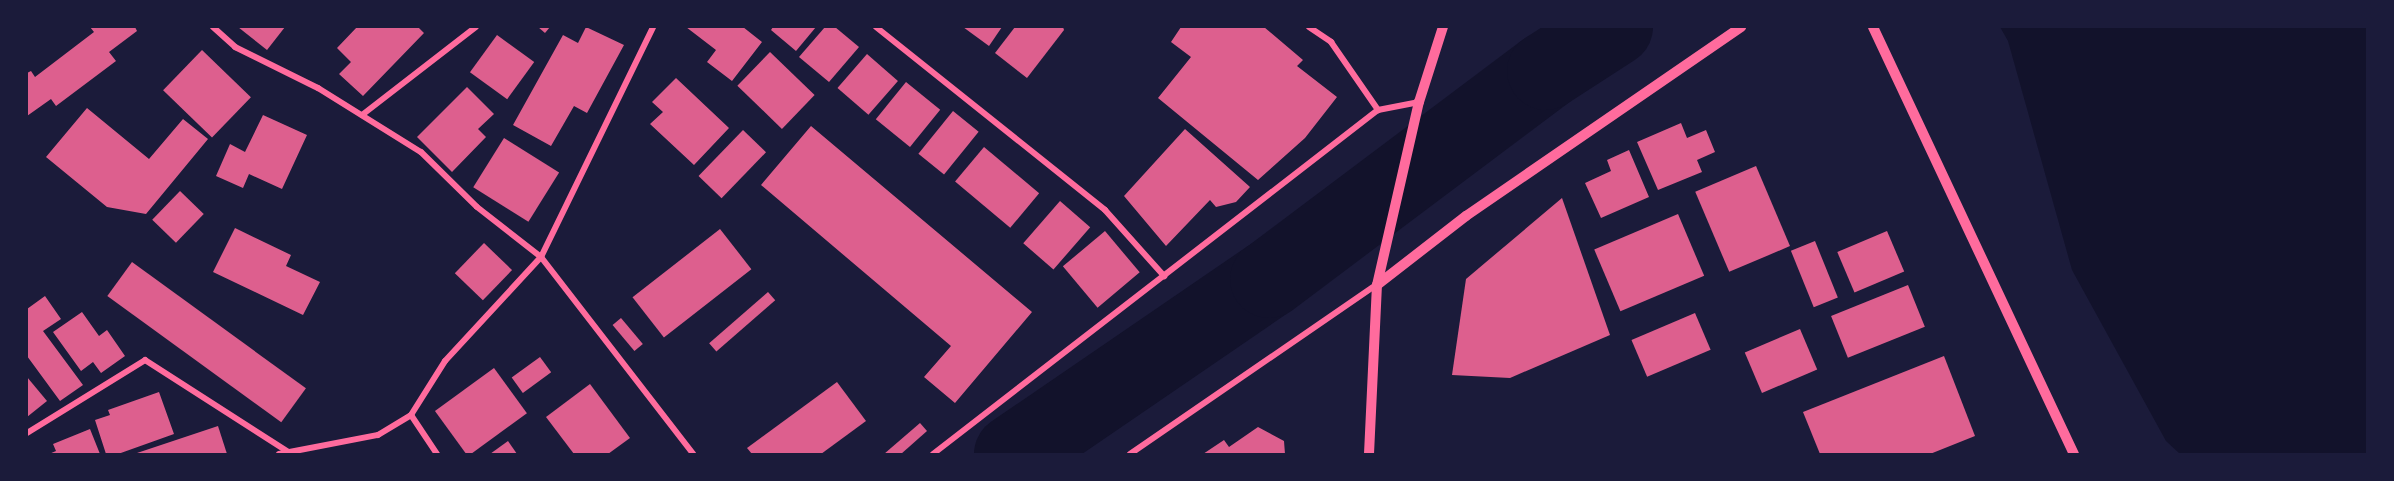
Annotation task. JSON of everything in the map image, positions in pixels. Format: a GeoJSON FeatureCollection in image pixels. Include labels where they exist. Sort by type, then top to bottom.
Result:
{"type":"FeatureCollection","features":[{"type":"Feature","properties":{"kind":"street"},"geometry":{"type":"LineString","coordinates":[[213,27],[235,47],[362,115],[421,152],[477,207],[541,256],[693,454]]}},
{"type":"Feature","properties":{"kind":"street"},"geometry":{"type":"LineString","coordinates":[[362,115],[476,27]]}},
{"type":"Feature","properties":{"kind":"street"},"geometry":{"type":"LineString","coordinates":[[279,454],[378,435],[411,415],[445,361],[541,256],[653,27]]}},
{"type":"Feature","properties":{"kind":"street"},"geometry":{"type":"LineString","coordinates":[[876,27],[1105,210],[1164,276]]}},
{"type":"Feature","properties":{"kind":"street"},"geometry":{"type":"LineString","coordinates":[[1309,27],[1331,42],[1378,110]]}},
{"type":"Feature","properties":{"kind":"street"},"geometry":{"type":"LineString","coordinates":[[1369,454],[1377,285],[1419,102],[1443,27]]}},
{"type":"Feature","properties":{"kind":"street"},"geometry":{"type":"LineString","coordinates":[[1130,454],[1377,285],[1466,216],[1741,27]]}},
{"type":"Feature","properties":{"kind":"street"},"geometry":{"type":"LineString","coordinates":[[1873,27],[2074,454]]}},
{"type":"Feature","properties":{"kind":"street"},"geometry":{"type":"LineString","coordinates":[[933,454],[1378,110],[1419,102]]}},
{"type":"Feature","properties":{"kind":"street"},"geometry":{"type":"LineString","coordinates":[[27,433],[145,360],[287,451]]}},
{"type":"Feature","properties":{"kind":"street"},"geometry":{"type":"LineString","coordinates":[[411,415],[437,454]]}},
{"type":"Feature","properties":{"kind":"shaded area"},"geometry":{"type":"Polygon","coordinates":[[[2000,27],[2367,27],[2367,454],[2180,454],[2166,441],[2072,270],[2008,41],[2000,27]]]}},
{"type":"Feature","properties":{"kind":"building"},"geometry":{"type":"Polygon","coordinates":[[[90,27],[135,27],[137,31],[109,52],[116,61],[56,106],[51,99],[27,116],[27,73],[31,71],[35,77],[94,32],[90,27]]]}},
{"type":"Feature","properties":{"kind":"building"},"geometry":{"type":"Polygon","coordinates":[[[238,27],[285,27],[267,50],[238,27]]]}},
{"type":"Feature","properties":{"kind":"building"},"geometry":{"type":"Polygon","coordinates":[[[357,27],[418,27],[424,33],[363,96],[339,74],[351,62],[337,48],[357,27]]]}},
{"type":"Feature","properties":{"kind":"building"},"geometry":{"type":"Polygon","coordinates":[[[538,27],[550,27],[545,33],[538,27]]]}},
{"type":"Feature","properties":{"kind":"building"},"geometry":{"type":"Polygon","coordinates":[[[586,27],[624,45],[587,113],[574,106],[551,146],[513,125],[563,35],[578,43],[586,27]]]}},
{"type":"Feature","properties":{"kind":"building"},"geometry":{"type":"Polygon","coordinates":[[[686,27],[743,27],[762,42],[732,81],[707,62],[716,50],[686,27]]]}},
{"type":"Feature","properties":{"kind":"building"},"geometry":{"type":"Polygon","coordinates":[[[773,27],[816,27],[796,51],[771,30],[773,27]]]}},
{"type":"Feature","properties":{"kind":"building"},"geometry":{"type":"Polygon","coordinates":[[[825,27],[835,27],[859,47],[829,82],[799,57],[825,27]]]}},
{"type":"Feature","properties":{"kind":"building"},"geometry":{"type":"Polygon","coordinates":[[[963,27],[1002,27],[989,46],[963,27]]]}},
{"type":"Feature","properties":{"kind":"building"},"geometry":{"type":"Polygon","coordinates":[[[1015,27],[1063,27],[1064,30],[1027,78],[995,53],[1015,27]]]}},
{"type":"Feature","properties":{"kind":"building"},"geometry":{"type":"Polygon","coordinates":[[[1181,27],[1264,27],[1303,60],[1297,66],[1337,97],[1305,138],[1258,180],[1158,98],[1191,57],[1171,42],[1181,27]]]}},
{"type":"Feature","properties":{"kind":"building"},"geometry":{"type":"Polygon","coordinates":[[[497,35],[534,62],[507,99],[470,72],[497,35]]]}},
{"type":"Feature","properties":{"kind":"building"},"geometry":{"type":"Polygon","coordinates":[[[202,50],[251,97],[212,138],[163,90],[202,50]]]}},
{"type":"Feature","properties":{"kind":"building"},"geometry":{"type":"Polygon","coordinates":[[[770,52],[815,95],[782,129],[737,86],[770,52]]]}},
{"type":"Feature","properties":{"kind":"building"},"geometry":{"type":"Polygon","coordinates":[[[867,54],[898,81],[868,115],[837,88],[867,54]]]}},
{"type":"Feature","properties":{"kind":"building"},"geometry":{"type":"Polygon","coordinates":[[[676,78],[729,128],[694,165],[650,124],[663,112],[652,102],[676,78]]]}},
{"type":"Feature","properties":{"kind":"building"},"geometry":{"type":"Polygon","coordinates":[[[906,82],[940,110],[910,147],[876,119],[906,82]]]}},
{"type":"Feature","properties":{"kind":"building"},"geometry":{"type":"Polygon","coordinates":[[[467,87],[494,114],[478,129],[486,137],[452,172],[417,137],[467,87]]]}},
{"type":"Feature","properties":{"kind":"building"},"geometry":{"type":"Polygon","coordinates":[[[87,108],[149,159],[183,119],[208,139],[146,214],[107,207],[46,157],[87,108]]]}},
{"type":"Feature","properties":{"kind":"building"},"geometry":{"type":"Polygon","coordinates":[[[953,111],[979,132],[944,175],[918,154],[953,111]]]}},
{"type":"Feature","properties":{"kind":"building"},"geometry":{"type":"Polygon","coordinates":[[[263,115],[307,135],[282,189],[249,174],[243,188],[216,176],[230,144],[245,152],[263,115]]]}},
{"type":"Feature","properties":{"kind":"building"},"geometry":{"type":"Polygon","coordinates":[[[1681,123],[1687,138],[1706,130],[1715,152],[1697,160],[1702,172],[1658,190],[1637,142],[1681,123]]]}},
{"type":"Feature","properties":{"kind":"building"},"geometry":{"type":"Polygon","coordinates":[[[811,126],[1032,312],[955,403],[924,377],[951,346],[761,185],[811,126]]]}},
{"type":"Feature","properties":{"kind":"building"},"geometry":{"type":"Polygon","coordinates":[[[1185,129],[1250,187],[1236,202],[1216,207],[1210,200],[1166,246],[1124,196],[1185,129]]]}},
{"type":"Feature","properties":{"kind":"building"},"geometry":{"type":"Polygon","coordinates":[[[743,130],[766,152],[722,198],[699,176],[743,130]]]}},
{"type":"Feature","properties":{"kind":"building"},"geometry":{"type":"Polygon","coordinates":[[[504,138],[559,172],[528,222],[473,187],[504,138]]]}},
{"type":"Feature","properties":{"kind":"building"},"geometry":{"type":"Polygon","coordinates":[[[984,147],[1039,193],[1010,228],[955,181],[984,147]]]}},
{"type":"Feature","properties":{"kind":"building"},"geometry":{"type":"Polygon","coordinates":[[[1629,150],[1649,197],[1601,218],[1585,183],[1611,171],[1607,160],[1629,150]]]}},
{"type":"Feature","properties":{"kind":"building"},"geometry":{"type":"Polygon","coordinates":[[[1756,166],[1790,246],[1729,272],[1695,192],[1756,166]]]}},
{"type":"Feature","properties":{"kind":"building"},"geometry":{"type":"Polygon","coordinates":[[[180,191],[204,214],[176,243],[152,220],[180,191]]]}},
{"type":"Feature","properties":{"kind":"building"},"geometry":{"type":"Polygon","coordinates":[[[1562,198],[1610,335],[1510,378],[1452,375],[1466,279],[1562,198]]]}},
{"type":"Feature","properties":{"kind":"building"},"geometry":{"type":"Polygon","coordinates":[[[1060,201],[1090,227],[1053,270],[1023,243],[1060,201]]]}},
{"type":"Feature","properties":{"kind":"building"},"geometry":{"type":"Polygon","coordinates":[[[1678,214],[1704,276],[1620,311],[1594,250],[1678,214]]]}},
{"type":"Feature","properties":{"kind":"building"},"geometry":{"type":"Polygon","coordinates":[[[235,228],[291,255],[286,266],[320,282],[303,315],[213,272],[235,228]]]}},
{"type":"Feature","properties":{"kind":"building"},"geometry":{"type":"Polygon","coordinates":[[[720,229],[751,269],[664,338],[633,297],[720,229]]]}},
{"type":"Feature","properties":{"kind":"building"},"geometry":{"type":"Polygon","coordinates":[[[1105,231],[1140,272],[1098,308],[1063,266],[1105,231]]]}},
{"type":"Feature","properties":{"kind":"building"},"geometry":{"type":"Polygon","coordinates":[[[1887,231],[1904,272],[1854,293],[1837,252],[1887,231]]]}},
{"type":"Feature","properties":{"kind":"building"},"geometry":{"type":"Polygon","coordinates":[[[1815,241],[1838,298],[1814,307],[1791,251],[1815,241]]]}},
{"type":"Feature","properties":{"kind":"building"},"geometry":{"type":"Polygon","coordinates":[[[484,243],[512,270],[483,300],[455,273],[484,243]]]}},
{"type":"Feature","properties":{"kind":"building"},"geometry":{"type":"Polygon","coordinates":[[[132,262],[306,388],[281,422],[107,296],[132,262]]]}},
{"type":"Feature","properties":{"kind":"building"},"geometry":{"type":"Polygon","coordinates":[[[1908,285],[1925,327],[1848,358],[1831,316],[1908,285]]]}},
{"type":"Feature","properties":{"kind":"building"},"geometry":{"type":"Polygon","coordinates":[[[768,292],[775,300],[716,351],[709,343],[768,292]]]}},
{"type":"Feature","properties":{"kind":"building"},"geometry":{"type":"Polygon","coordinates":[[[45,296],[61,319],[43,331],[83,385],[60,401],[27,356],[27,309],[45,296]]]}},
{"type":"Feature","properties":{"kind":"building"},"geometry":{"type":"Polygon","coordinates":[[[82,312],[99,336],[107,330],[125,356],[101,373],[93,362],[81,371],[53,332],[82,312]]]}},
{"type":"Feature","properties":{"kind":"building"},"geometry":{"type":"Polygon","coordinates":[[[1695,313],[1711,350],[1647,377],[1631,340],[1695,313]]]}},
{"type":"Feature","properties":{"kind":"building"},"geometry":{"type":"Polygon","coordinates":[[[621,318],[643,344],[634,351],[613,325],[621,318]]]}},
{"type":"Feature","properties":{"kind":"building"},"geometry":{"type":"Polygon","coordinates":[[[1800,329],[1817,370],[1762,393],[1745,352],[1800,329]]]}},
{"type":"Feature","properties":{"kind":"building"},"geometry":{"type":"Polygon","coordinates":[[[1944,356],[1975,436],[1930,454],[1820,454],[1803,412],[1944,356]]]}},
{"type":"Feature","properties":{"kind":"building"},"geometry":{"type":"Polygon","coordinates":[[[540,357],[551,372],[523,393],[512,378],[540,357]]]}},
{"type":"Feature","properties":{"kind":"building"},"geometry":{"type":"Polygon","coordinates":[[[494,368],[527,413],[471,454],[466,454],[435,411],[494,368]]]}},
{"type":"Feature","properties":{"kind":"building"},"geometry":{"type":"Polygon","coordinates":[[[27,377],[47,401],[27,417],[27,377]]]}},
{"type":"Feature","properties":{"kind":"building"},"geometry":{"type":"Polygon","coordinates":[[[837,382],[866,421],[821,454],[752,454],[747,448],[837,382]]]}},
{"type":"Feature","properties":{"kind":"building"},"geometry":{"type":"Polygon","coordinates":[[[590,384],[630,438],[608,454],[574,454],[546,417],[590,384]]]}},
{"type":"Feature","properties":{"kind":"building"},"geometry":{"type":"Polygon","coordinates":[[[159,392],[174,434],[118,454],[106,454],[95,420],[110,415],[108,410],[159,392]]]}},
{"type":"Feature","properties":{"kind":"building"},"geometry":{"type":"Polygon","coordinates":[[[920,423],[927,431],[901,454],[884,454],[920,423]]]}},
{"type":"Feature","properties":{"kind":"building"},"geometry":{"type":"Polygon","coordinates":[[[218,426],[227,454],[134,454],[218,426]]]}},
{"type":"Feature","properties":{"kind":"building"},"geometry":{"type":"Polygon","coordinates":[[[1258,427],[1284,441],[1285,454],[1203,454],[1224,440],[1229,447],[1258,427]]]}},
{"type":"Feature","properties":{"kind":"building"},"geometry":{"type":"Polygon","coordinates":[[[90,429],[100,454],[49,454],[56,451],[53,444],[90,429]]]}},
{"type":"Feature","properties":{"kind":"building"},"geometry":{"type":"Polygon","coordinates":[[[508,441],[517,454],[490,454],[508,441]]]}},
{"type":"Feature","properties":{"kind":"waterway"},"geometry":{"type":"LineString","coordinates":[[1013,454],[1269,279],[1546,71],[1614,27]]}}]}
